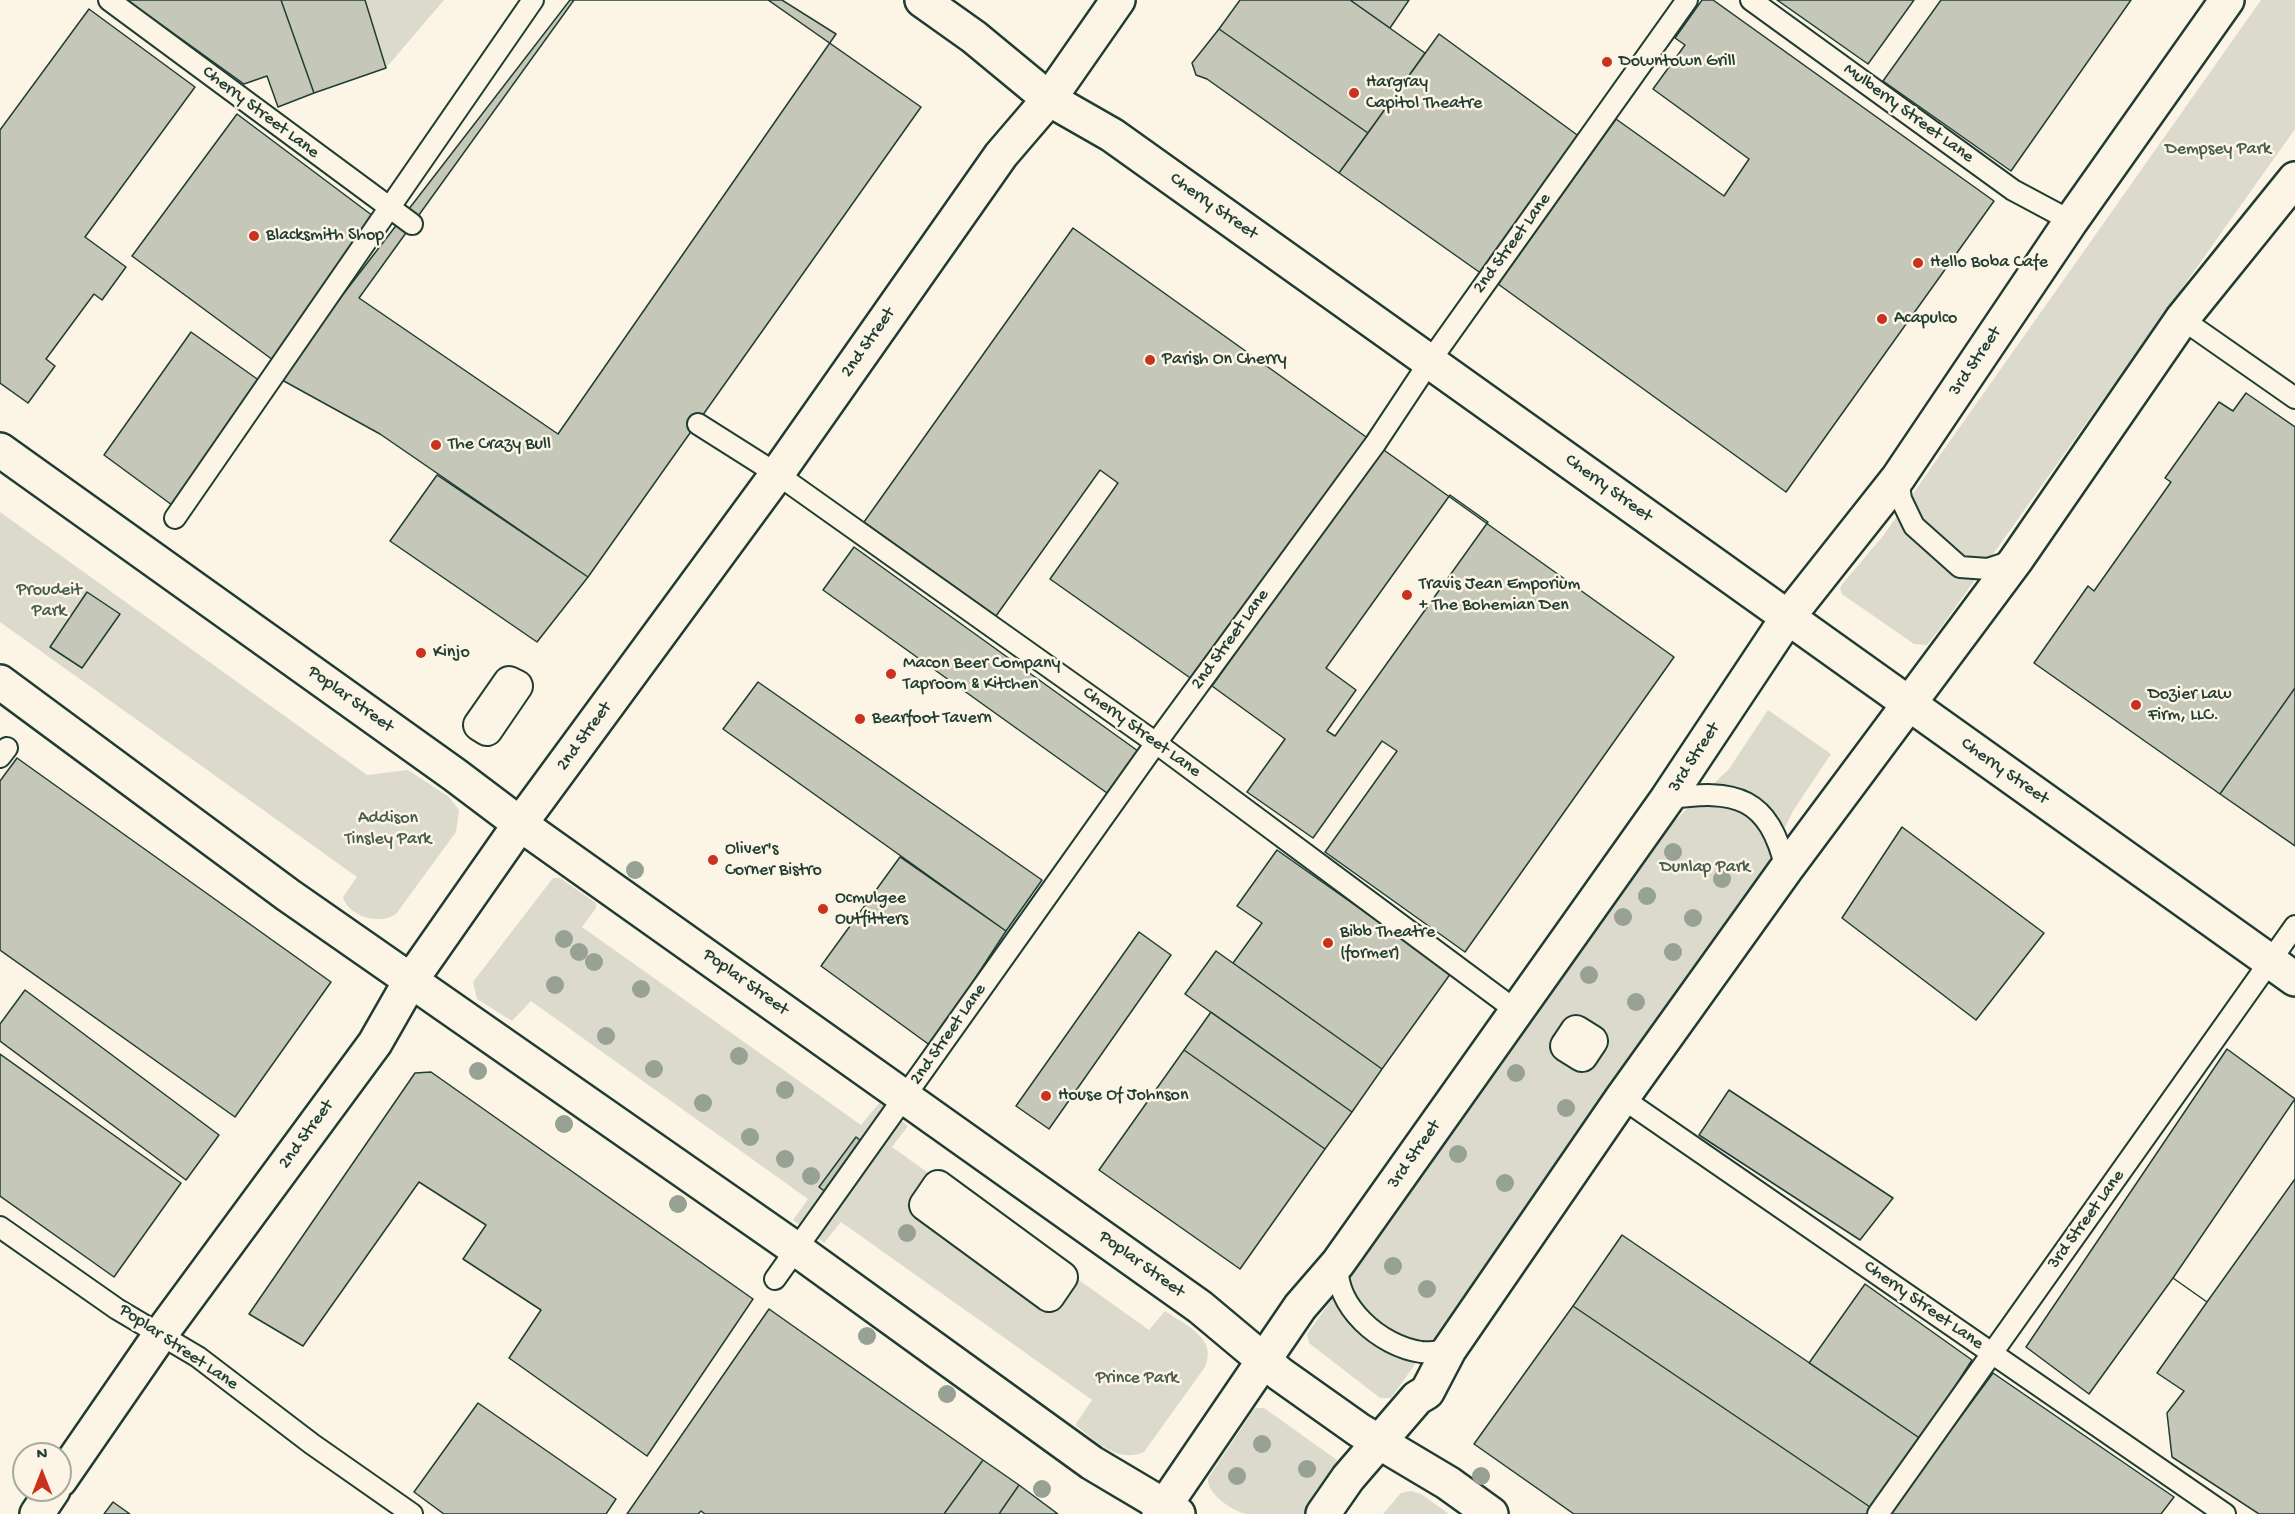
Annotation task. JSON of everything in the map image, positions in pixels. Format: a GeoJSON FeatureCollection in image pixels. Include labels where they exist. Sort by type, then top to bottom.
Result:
{"type":"FeatureCollection","features":[{"type":"Feature","properties":{"kind":"street","name":"Cherry Street"},"geometry":{"type":"LineString","coordinates":[[922,0],[974,37],[1049,99],[1112,135],[2283,971]]}},
{"type":"Feature","properties":{"kind":"street","name":"2nd Street"},"geometry":{"type":"LineString","coordinates":[[72,1463],[160,1335],[375,1043],[411,980],[520,824],[777,474],[1001,155],[1049,99],[1118,0]]}},
{"type":"Feature","properties":{"kind":"street","name":"3rd Street"},"geometry":{"type":"LineString","coordinates":[[1167,1511],[1300,1307],[1338,1263],[1518,1012],[1667,799],[1788,617],[1898,478],[2071,221],[2228,0]]}},
{"type":"Feature","properties":{"kind":"street"},"geometry":{"type":"LineString","coordinates":[[1323,1514],[1348,1478],[1417,1398],[1427,1392],[1449,1350],[1622,1098],[1786,869],[2016,560],[2182,319],[2295,179]]}},
{"type":"Feature","properties":{"kind":"street","name":"Poplar Street"},"geometry":{"type":"LineString","coordinates":[[0,450],[520,824],[1200,1307],[1263,1361],[1379,1443],[1448,1483],[1491,1514]]}},
{"type":"Feature","properties":{"kind":"street"},"geometry":{"type":"LineString","coordinates":[[0,682],[288,895],[796,1249],[1092,1463],[1167,1511]]}},
{"type":"Feature","properties":{"kind":"lane","name":"Cherry Street Lane"},"geometry":{"type":"LineString","coordinates":[[109,0],[390,210],[412,224]]}},
{"type":"Feature","properties":{"kind":"lane"},"geometry":{"type":"LineString","coordinates":[[175,518],[390,210],[532,0]]}},
{"type":"Feature","properties":{"kind":"lane","name":"2nd Street Lane"},"geometry":{"type":"LineString","coordinates":[[775,1279],[1156,743],[1375,444],[1430,361],[1687,0]]}},
{"type":"Feature","properties":{"kind":"lane","name":"Mulberry Street Lane"},"geometry":{"type":"LineString","coordinates":[[1751,0],[2013,190],[2071,221]]}},
{"type":"Feature","properties":{"kind":"lane"},"geometry":{"type":"LineString","coordinates":[[2182,319],[2295,398]]}},
{"type":"Feature","properties":{"kind":"lane","name":"Cherry Street Lane"},"geometry":{"type":"LineString","coordinates":[[698,424],[777,474],[1156,743],[1518,1012]]}},
{"type":"Feature","properties":{"kind":"lane"},"geometry":{"type":"LineString","coordinates":[[1898,478],[1901,499],[1914,526],[1960,567],[1988,569],[2016,560]]}},
{"type":"Feature","properties":{"kind":"lane"},"geometry":{"type":"LineString","coordinates":[[1667,799],[1704,793],[1730,796],[1752,806],[1767,821],[1779,840],[1786,869]]}},
{"type":"Feature","properties":{"kind":"lane","name":"3rd Street Lane"},"geometry":{"type":"LineString","coordinates":[[1878,1514],[1991,1353],[2283,971],[2295,926]]}},
{"type":"Feature","properties":{"kind":"lane","name":"Cherry Street Lane"},"geometry":{"type":"LineString","coordinates":[[1622,1098],[2225,1514]]}},
{"type":"Feature","properties":{"kind":"lane","name":"Poplar Street Lane"},"geometry":{"type":"LineString","coordinates":[[0,1227],[160,1335],[198,1357],[312,1444],[412,1514]]}},
{"type":"Feature","properties":{"kind":"lane"},"geometry":{"type":"LineString","coordinates":[[1338,1263],[1337,1279],[1343,1296],[1353,1312],[1375,1330],[1405,1348],[1423,1352],[1449,1350]]}},
{"type":"Feature","properties":{"kind":"green space"},"geometry":{"type":"Polygon","coordinates":[[[365,0],[444,0],[386,68],[365,0]]]}},
{"type":"Feature","properties":{"kind":"green space","name":"Dempsey Park"},"geometry":{"type":"Polygon","coordinates":[[[2261,0],[2295,0],[2295,129],[1942,626],[1927,645],[1914,644],[1842,594],[1840,588],[1883,536],[2261,0]]]}},
{"type":"Feature","properties":{"kind":"green space","name":"Addison Tinsley Park"},"geometry":{"type":"Polygon","coordinates":[[[0,512],[367,775],[408,770],[449,797],[459,810],[456,832],[396,914],[373,919],[357,914],[346,904],[343,897],[357,877],[0,622],[0,512]]]}},
{"type":"Feature","properties":{"kind":"green space","name":"Dunlap Park"},"geometry":{"type":"Polygon","coordinates":[[[1768,710],[1831,754],[1793,811],[1756,887],[1391,1398],[1380,1398],[1309,1343],[1307,1334],[1520,1039],[1665,830],[1729,769],[1768,710]]]}},
{"type":"Feature","properties":{"kind":"green space","name":"Prince Park"},"geometry":{"type":"Polygon","coordinates":[[[553,878],[560,878],[596,903],[596,908],[582,927],[861,1125],[880,1102],[908,1126],[892,1147],[1149,1330],[1165,1311],[1197,1333],[1207,1348],[1208,1357],[1205,1367],[1144,1452],[1134,1455],[1116,1453],[1090,1437],[1075,1425],[1092,1400],[841,1222],[824,1243],[793,1220],[808,1199],[531,1001],[512,1021],[477,999],[473,982],[553,878]]]}},
{"type":"Feature","properties":{"kind":"green space"},"geometry":{"type":"Polygon","coordinates":[[[1255,1408],[1264,1408],[1337,1460],[1338,1464],[1308,1514],[1246,1514],[1227,1505],[1215,1495],[1208,1484],[1208,1478],[1255,1408]]]}},
{"type":"Feature","properties":{"kind":"green space"},"geometry":{"type":"Polygon","coordinates":[[[1411,1491],[1421,1494],[1449,1514],[1383,1514],[1401,1493],[1411,1491]]]}},
{"type":"Feature","properties":{"kind":"building"},"geometry":{"type":"Polygon","coordinates":[[[127,0],[281,0],[314,93],[278,107],[267,76],[244,84],[127,0]]]}},
{"type":"Feature","properties":{"kind":"building"},"geometry":{"type":"Polygon","coordinates":[[[281,0],[365,0],[386,68],[314,93],[281,0]]]}},
{"type":"Feature","properties":{"kind":"building"},"geometry":{"type":"Polygon","coordinates":[[[570,0],[768,0],[921,107],[588,577],[380,434],[282,380],[341,297],[570,0]]]}},
{"type":"Feature","properties":{"kind":"building"},"geometry":{"type":"Polygon","coordinates":[[[574,0],[782,0],[836,34],[558,434],[359,298],[574,0]]]}},
{"type":"Feature","properties":{"kind":"building","name":"Hargray Capitol Theatre"},"geometry":{"type":"Polygon","coordinates":[[[1240,0],[1350,0],[1425,53],[1368,133],[1219,29],[1240,0]]]}},
{"type":"Feature","properties":{"kind":"building"},"geometry":{"type":"Polygon","coordinates":[[[1350,0],[1409,0],[1390,28],[1350,0]]]}},
{"type":"Feature","properties":{"kind":"building"},"geometry":{"type":"Polygon","coordinates":[[[1702,0],[1713,0],[1994,201],[1786,492],[1498,284],[1616,119],[1724,196],[1749,159],[1653,89],[1685,45],[1675,38],[1702,0]]]}},
{"type":"Feature","properties":{"kind":"building"},"geometry":{"type":"Polygon","coordinates":[[[1777,0],[1914,0],[1868,64],[1777,0]]]}},
{"type":"Feature","properties":{"kind":"building"},"geometry":{"type":"Polygon","coordinates":[[[1941,0],[2131,0],[2011,171],[1883,81],[1941,0]]]}},
{"type":"Feature","properties":{"kind":"building"},"geometry":{"type":"Polygon","coordinates":[[[89,9],[195,87],[85,237],[126,267],[102,300],[94,294],[46,359],[55,366],[28,403],[0,383],[0,130],[89,9]]]}},
{"type":"Feature","properties":{"kind":"building"},"geometry":{"type":"Polygon","coordinates":[[[1219,29],[1368,133],[1339,173],[1207,79],[1196,75],[1192,63],[1219,29]]]}},
{"type":"Feature","properties":{"kind":"building"},"geometry":{"type":"Polygon","coordinates":[[[1439,34],[1580,137],[1482,274],[1339,173],[1439,34]]]}},
{"type":"Feature","properties":{"kind":"building","name":"Blacksmith Shop"},"geometry":{"type":"Polygon","coordinates":[[[237,114],[373,216],[277,363],[132,256],[237,114]]]}},
{"type":"Feature","properties":{"kind":"building"},"geometry":{"type":"Polygon","coordinates":[[[1073,228],[1369,439],[1196,682],[1050,579],[1118,483],[1100,470],[996,616],[864,522],[1073,228]]]}},
{"type":"Feature","properties":{"kind":"building"},"geometry":{"type":"Polygon","coordinates":[[[191,332],[260,381],[172,505],[104,455],[191,332]]]}},
{"type":"Feature","properties":{"kind":"building"},"geometry":{"type":"Polygon","coordinates":[[[2246,393],[2295,427],[2295,688],[2220,794],[2034,663],[2088,586],[2094,591],[2171,482],[2165,478],[2219,402],[2233,411],[2246,393]]]}},
{"type":"Feature","properties":{"kind":"building"},"geometry":{"type":"Polygon","coordinates":[[[1381,448],[1674,657],[1465,952],[1325,852],[1397,751],[1382,741],[1313,838],[1247,792],[1285,739],[1212,686],[1381,448]]]}},
{"type":"Feature","properties":{"kind":"building"},"geometry":{"type":"Polygon","coordinates":[[[437,475],[588,577],[537,642],[390,541],[437,475]]]}},
{"type":"Feature","properties":{"kind":"building","name":"Travis Jean Emporium + The Bohemian Den"},"geometry":{"type":"Polygon","coordinates":[[[1450,495],[1488,522],[1335,736],[1327,731],[1356,690],[1326,668],[1450,495]]]}},
{"type":"Feature","properties":{"kind":"building"},"geometry":{"type":"Polygon","coordinates":[[[854,547],[1138,751],[1107,793],[823,590],[854,547]]]}},
{"type":"Feature","properties":{"kind":"building"},"geometry":{"type":"Polygon","coordinates":[[[87,592],[120,614],[82,668],[50,647],[87,592]]]}},
{"type":"Feature","properties":{"kind":"building"},"geometry":{"type":"Polygon","coordinates":[[[758,682],[1042,880],[1006,931],[723,729],[758,682]]]}},
{"type":"Feature","properties":{"kind":"building"},"geometry":{"type":"Polygon","coordinates":[[[2295,688],[2295,846],[2220,794],[2295,688]]]}},
{"type":"Feature","properties":{"kind":"building"},"geometry":{"type":"Polygon","coordinates":[[[17,758],[331,982],[235,1117],[0,950],[0,781],[17,758]]]}},
{"type":"Feature","properties":{"kind":"building"},"geometry":{"type":"Polygon","coordinates":[[[1902,827],[2044,933],[1976,1020],[1842,918],[1902,827]]]}},
{"type":"Feature","properties":{"kind":"building","name":"Bibb Theatre (former)"},"geometry":{"type":"Polygon","coordinates":[[[1277,850],[1451,973],[1382,1069],[1233,963],[1262,923],[1237,906],[1277,850]]]}},
{"type":"Feature","properties":{"kind":"building"},"geometry":{"type":"Polygon","coordinates":[[[900,857],[1006,931],[931,1046],[821,966],[900,857]]]}},
{"type":"Feature","properties":{"kind":"building"},"geometry":{"type":"Polygon","coordinates":[[[1139,932],[1171,955],[1049,1129],[1016,1106],[1139,932]]]}},
{"type":"Feature","properties":{"kind":"building"},"geometry":{"type":"Polygon","coordinates":[[[1216,951],[1382,1069],[1352,1112],[1185,994],[1216,951]]]}},
{"type":"Feature","properties":{"kind":"building"},"geometry":{"type":"Polygon","coordinates":[[[25,990],[219,1135],[186,1180],[0,1041],[0,1024],[25,990]]]}},
{"type":"Feature","properties":{"kind":"building"},"geometry":{"type":"Polygon","coordinates":[[[1211,1012],[1352,1112],[1325,1149],[1184,1050],[1211,1012]]]}},
{"type":"Feature","properties":{"kind":"building"},"geometry":{"type":"Polygon","coordinates":[[[2227,1049],[2295,1099],[2295,1514],[2259,1514],[2172,1457],[2167,1413],[2184,1391],[2157,1373],[2207,1302],[2173,1278],[2089,1394],[2026,1347],[2227,1049]]]}},
{"type":"Feature","properties":{"kind":"building"},"geometry":{"type":"Polygon","coordinates":[[[1184,1050],[1325,1149],[1240,1269],[1099,1170],[1184,1050]]]}},
{"type":"Feature","properties":{"kind":"building"},"geometry":{"type":"Polygon","coordinates":[[[0,1054],[181,1183],[114,1277],[0,1196],[0,1054]]]}},
{"type":"Feature","properties":{"kind":"building"},"geometry":{"type":"Polygon","coordinates":[[[431,1072],[753,1299],[647,1456],[509,1358],[541,1310],[463,1259],[486,1225],[419,1182],[303,1346],[249,1314],[415,1073],[431,1072]]]}},
{"type":"Feature","properties":{"kind":"building"},"geometry":{"type":"Polygon","coordinates":[[[1729,1090],[1893,1198],[1860,1240],[1699,1135],[1729,1090]]]}},
{"type":"Feature","properties":{"kind":"building"},"geometry":{"type":"Polygon","coordinates":[[[2295,1099],[2295,1179],[2207,1302],[2173,1278],[2295,1099]]]}},
{"type":"Feature","properties":{"kind":"building"},"geometry":{"type":"Polygon","coordinates":[[[856,1137],[876,1152],[839,1202],[819,1187],[856,1137]]]}},
{"type":"Feature","properties":{"kind":"building"},"geometry":{"type":"Polygon","coordinates":[[[1622,1235],[1921,1439],[1873,1509],[1573,1306],[1622,1235]]]}},
{"type":"Feature","properties":{"kind":"building"},"geometry":{"type":"Polygon","coordinates":[[[1865,1284],[1972,1360],[1921,1439],[1809,1363],[1865,1284]]]}},
{"type":"Feature","properties":{"kind":"building"},"geometry":{"type":"Polygon","coordinates":[[[1573,1306],[1873,1509],[1869,1514],[1574,1514],[1474,1444],[1573,1306]]]}},
{"type":"Feature","properties":{"kind":"building"},"geometry":{"type":"Polygon","coordinates":[[[769,1309],[983,1460],[944,1514],[705,1514],[701,1511],[698,1514],[627,1514],[769,1309]]]}},
{"type":"Feature","properties":{"kind":"building"},"geometry":{"type":"Polygon","coordinates":[[[1993,1373],[2174,1497],[2161,1514],[1889,1514],[1993,1373]]]}},
{"type":"Feature","properties":{"kind":"building"},"geometry":{"type":"Polygon","coordinates":[[[478,1403],[616,1499],[606,1514],[444,1514],[414,1492],[478,1403]]]}},
{"type":"Feature","properties":{"kind":"building"},"geometry":{"type":"Polygon","coordinates":[[[983,1460],[1019,1485],[999,1514],[944,1514],[983,1460]]]}},
{"type":"Feature","properties":{"kind":"building"},"geometry":{"type":"Polygon","coordinates":[[[1019,1485],[1058,1514],[999,1514],[1019,1485]]]}},
{"type":"Feature","properties":{"kind":"building"},"geometry":{"type":"Polygon","coordinates":[[[113,1502],[130,1514],[104,1514],[113,1502]]]}},
{"type":"Feature","properties":{"kind":"place","name":"Downtown Grill"},"geometry":{"type":"Point","coordinates":[1607,62]}},
{"type":"Feature","properties":{"kind":"place","name":"Hargray Capitol Theatre"},"geometry":{"type":"Point","coordinates":[1354,93]}},
{"type":"Feature","properties":{"kind":"place","name":"Blacksmith Shop"},"geometry":{"type":"Point","coordinates":[254,236]}},
{"type":"Feature","properties":{"kind":"place","name":"Hello Boba Cafe"},"geometry":{"type":"Point","coordinates":[1918,263]}},
{"type":"Feature","properties":{"kind":"place","name":"Acapulco"},"geometry":{"type":"Point","coordinates":[1882,319]}},
{"type":"Feature","properties":{"kind":"place","name":"Parish On Cherry"},"geometry":{"type":"Point","coordinates":[1150,360]}},
{"type":"Feature","properties":{"kind":"place","name":"The Crazy Bull"},"geometry":{"type":"Point","coordinates":[436,445]}},
{"type":"Feature","properties":{"kind":"place","name":"Travis Jean Emporium + The Bohemian Den"},"geometry":{"type":"Point","coordinates":[1407,595]}},
{"type":"Feature","properties":{"kind":"place","name":"Kinjo"},"geometry":{"type":"Point","coordinates":[421,653]}},
{"type":"Feature","properties":{"kind":"place","name":"Macon Beer Company Taproom & Kitchen"},"geometry":{"type":"Point","coordinates":[891,674]}},
{"type":"Feature","properties":{"kind":"place","name":"Dozier Law Firm, LLC."},"geometry":{"type":"Point","coordinates":[2136,705]}},
{"type":"Feature","properties":{"kind":"place","name":"Bearfoot Tavern"},"geometry":{"type":"Point","coordinates":[860,719]}},
{"type":"Feature","properties":{"kind":"place","name":"Oliver's Corner Bistro"},"geometry":{"type":"Point","coordinates":[713,860]}},
{"type":"Feature","properties":{"kind":"place","name":"Ocmulgee Outfitters"},"geometry":{"type":"Point","coordinates":[823,909]}},
{"type":"Feature","properties":{"kind":"place","name":"Bibb Theatre (former)"},"geometry":{"type":"Point","coordinates":[1328,943]}},
{"type":"Feature","properties":{"kind":"place","name":"House Of Johnson"},"geometry":{"type":"Point","coordinates":[1046,1096]}},
{"type":"Feature","properties":{"kind":"park label","name":"Proudeit Park"},"geometry":{"type":"Point","coordinates":[49,601]}}]}
